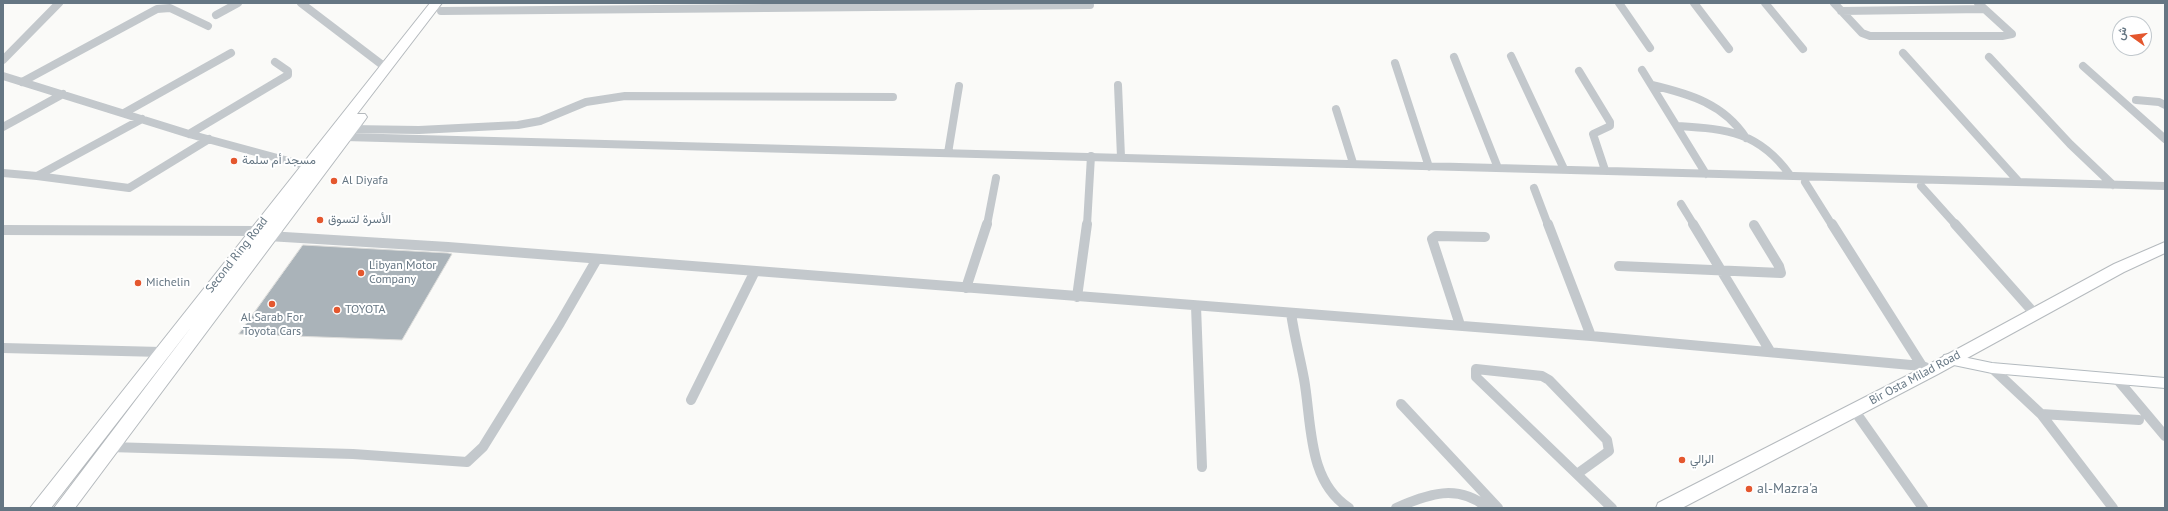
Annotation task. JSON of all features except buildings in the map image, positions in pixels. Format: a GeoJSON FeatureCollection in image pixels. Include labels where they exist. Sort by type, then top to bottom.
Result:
{"type":"FeatureCollection","features":[{"type":"Feature","properties":{"kind":"highway","name":"Second Ring Road"},"geometry":{"type":"LineString","coordinates":[[64,508],[262,233],[307,166],[385,67],[442,6]]}},
{"type":"Feature","properties":{"kind":"highway","name":"Second Ring Road"},"geometry":{"type":"LineString","coordinates":[[40,508],[161,352],[348,133],[442,6]]}},
{"type":"Feature","properties":{"kind":"main road","name":"Bir Osta Milad Road"},"geometry":{"type":"LineString","coordinates":[[1665,508],[1854,410],[1927,368],[1949,359],[2119,268],[2165,247]]}},
{"type":"Feature","properties":{"kind":"main road"},"geometry":{"type":"LineString","coordinates":[[1949,359],[1992,368],[2165,383]]}},
{"type":"Feature","properties":{"kind":"street"},"geometry":{"type":"LineString","coordinates":[[3,60],[58,3]]}},
{"type":"Feature","properties":{"kind":"street"},"geometry":{"type":"LineString","coordinates":[[216,15],[238,3]]}},
{"type":"Feature","properties":{"kind":"street"},"geometry":{"type":"LineString","coordinates":[[301,3],[385,67]]}},
{"type":"Feature","properties":{"kind":"street"},"geometry":{"type":"LineString","coordinates":[[1619,3],[1650,48]]}},
{"type":"Feature","properties":{"kind":"street"},"geometry":{"type":"LineString","coordinates":[[1694,3],[1729,49]]}},
{"type":"Feature","properties":{"kind":"street"},"geometry":{"type":"LineString","coordinates":[[1765,3],[1803,48]]}},
{"type":"Feature","properties":{"kind":"street"},"geometry":{"type":"LineString","coordinates":[[1834,3],[1862,33],[1870,36],[2002,36],[2012,34],[1978,3]]}},
{"type":"Feature","properties":{"kind":"street"},"geometry":{"type":"LineString","coordinates":[[442,6],[1090,6]]}},
{"type":"Feature","properties":{"kind":"street"},"geometry":{"type":"LineString","coordinates":[[22,82],[157,8],[170,8],[208,26]]}},
{"type":"Feature","properties":{"kind":"street"},"geometry":{"type":"LineString","coordinates":[[1841,10],[1984,9]]}},
{"type":"Feature","properties":{"kind":"street"},"geometry":{"type":"LineString","coordinates":[[124,113],[231,53]]}},
{"type":"Feature","properties":{"kind":"street"},"geometry":{"type":"LineString","coordinates":[[1902,53],[2019,182]]}},
{"type":"Feature","properties":{"kind":"street"},"geometry":{"type":"LineString","coordinates":[[1511,56],[1564,169]]}},
{"type":"Feature","properties":{"kind":"street"},"geometry":{"type":"LineString","coordinates":[[1454,57],[1498,168]]}},
{"type":"Feature","properties":{"kind":"street"},"geometry":{"type":"LineString","coordinates":[[1989,57],[2036,108],[2113,184]]}},
{"type":"Feature","properties":{"kind":"street"},"geometry":{"type":"LineString","coordinates":[[189,134],[285,77],[288,74],[288,70],[275,62]]}},
{"type":"Feature","properties":{"kind":"street"},"geometry":{"type":"LineString","coordinates":[[1395,63],[1429,167]]}},
{"type":"Feature","properties":{"kind":"street"},"geometry":{"type":"LineString","coordinates":[[2083,66],[2165,138]]}},
{"type":"Feature","properties":{"kind":"street"},"geometry":{"type":"LineString","coordinates":[[1642,70],[1678,126],[1706,174]]}},
{"type":"Feature","properties":{"kind":"street"},"geometry":{"type":"LineString","coordinates":[[1579,71],[1610,122],[1610,126],[1593,134],[1605,170]]}},
{"type":"Feature","properties":{"kind":"street"},"geometry":{"type":"LineString","coordinates":[[3,76],[189,134],[307,166]]}},
{"type":"Feature","properties":{"kind":"street"},"geometry":{"type":"LineString","coordinates":[[1118,85],[1121,157]]}},
{"type":"Feature","properties":{"kind":"street"},"geometry":{"type":"LineString","coordinates":[[1652,85],[1673,89],[1714,107],[1728,115],[1746,138]]}},
{"type":"Feature","properties":{"kind":"street"},"geometry":{"type":"LineString","coordinates":[[948,153],[960,86]]}},
{"type":"Feature","properties":{"kind":"street"},"geometry":{"type":"LineString","coordinates":[[3,127],[63,94]]}},
{"type":"Feature","properties":{"kind":"street"},"geometry":{"type":"LineString","coordinates":[[348,133],[518,125],[540,121],[586,102],[625,96],[893,97]]}},
{"type":"Feature","properties":{"kind":"street"},"geometry":{"type":"LineString","coordinates":[[2136,100],[2165,104]]}},
{"type":"Feature","properties":{"kind":"street"},"geometry":{"type":"LineString","coordinates":[[1336,109],[1353,164]]}},
{"type":"Feature","properties":{"kind":"street"},"geometry":{"type":"LineString","coordinates":[[37,176],[142,119]]}},
{"type":"Feature","properties":{"kind":"street"},"geometry":{"type":"LineString","coordinates":[[1678,126],[1727,132],[1746,138],[1770,151],[1790,175]]}},
{"type":"Feature","properties":{"kind":"street"},"geometry":{"type":"LineString","coordinates":[[348,133],[948,153],[2165,186]]}},
{"type":"Feature","properties":{"kind":"street"},"geometry":{"type":"LineString","coordinates":[[3,173],[129,188],[138,184],[209,139]]}},
{"type":"Feature","properties":{"kind":"street"},"geometry":{"type":"LineString","coordinates":[[1077,297],[1087,228],[1092,156]]}},
{"type":"Feature","properties":{"kind":"street"},"geometry":{"type":"LineString","coordinates":[[966,288],[986,230],[996,178]]}},
{"type":"Feature","properties":{"kind":"street"},"geometry":{"type":"LineString","coordinates":[[1805,182],[1927,368]]}},
{"type":"Feature","properties":{"kind":"street"},"geometry":{"type":"LineString","coordinates":[[1921,186],[2034,313]]}},
{"type":"Feature","properties":{"kind":"street"},"geometry":{"type":"LineString","coordinates":[[1534,188],[1592,336]]}},
{"type":"Feature","properties":{"kind":"street"},"geometry":{"type":"LineString","coordinates":[[1681,204],[1770,351]]}},
{"type":"Feature","properties":{"kind":"street"},"geometry":{"type":"LineString","coordinates":[[1619,266],[1781,273],[1779,266],[1754,225]]}},
{"type":"Feature","properties":{"kind":"street"},"geometry":{"type":"LineString","coordinates":[[3,230],[262,233],[1592,336],[1770,351],[1927,368]]}},
{"type":"Feature","properties":{"kind":"street"},"geometry":{"type":"LineString","coordinates":[[1460,326],[1432,239],[1436,236],[1485,238]]}},
{"type":"Feature","properties":{"kind":"street"},"geometry":{"type":"LineString","coordinates":[[109,447],[354,454],[467,462],[483,447],[560,323],[597,259]]}},
{"type":"Feature","properties":{"kind":"street"},"geometry":{"type":"LineString","coordinates":[[691,400],[755,271]]}},
{"type":"Feature","properties":{"kind":"street"},"geometry":{"type":"LineString","coordinates":[[1196,306],[1202,467]]}},
{"type":"Feature","properties":{"kind":"street"},"geometry":{"type":"LineString","coordinates":[[1291,313],[1295,341],[1304,378],[1316,462],[1324,484],[1331,494],[1340,503],[1349,508]]}},
{"type":"Feature","properties":{"kind":"street"},"geometry":{"type":"LineString","coordinates":[[3,348],[161,352]]}},
{"type":"Feature","properties":{"kind":"street"},"geometry":{"type":"LineString","coordinates":[[1992,368],[2041,414],[2113,508]]}},
{"type":"Feature","properties":{"kind":"street"},"geometry":{"type":"LineString","coordinates":[[1577,474],[1609,451],[1607,440],[1549,380],[1542,376],[1476,369],[1476,377],[1612,508]]}},
{"type":"Feature","properties":{"kind":"street"},"geometry":{"type":"LineString","coordinates":[[2117,379],[2165,436]]}},
{"type":"Feature","properties":{"kind":"street"},"geometry":{"type":"LineString","coordinates":[[1401,404],[1498,508]]}},
{"type":"Feature","properties":{"kind":"street"},"geometry":{"type":"LineString","coordinates":[[1854,410],[1923,508]]}},
{"type":"Feature","properties":{"kind":"street"},"geometry":{"type":"LineString","coordinates":[[2041,414],[2140,420]]}},
{"type":"Feature","properties":{"kind":"street"},"geometry":{"type":"LineString","coordinates":[[1396,508],[1428,495],[1452,493],[1468,495],[1482,501],[1488,508]]}},
{"type":"Feature","properties":{"kind":"place","name":"مسجد أم سلمة"},"geometry":{"type":"Point","coordinates":[234,161]}},
{"type":"Feature","properties":{"kind":"place","name":"Al Diyafa"},"geometry":{"type":"Point","coordinates":[334,181]}},
{"type":"Feature","properties":{"kind":"place","name":"الأسرة لتسوق"},"geometry":{"type":"Point","coordinates":[320,220]}},
{"type":"Feature","properties":{"kind":"place","name":"Libyan Motor Company"},"geometry":{"type":"Point","coordinates":[361,273]}},
{"type":"Feature","properties":{"kind":"place","name":"Michelin"},"geometry":{"type":"Point","coordinates":[138,283]}},
{"type":"Feature","properties":{"kind":"place","name":"Al Sarab For Toyota Cars"},"geometry":{"type":"Point","coordinates":[272,304]}},
{"type":"Feature","properties":{"kind":"place","name":"TOYOTA"},"geometry":{"type":"Point","coordinates":[337,310]}},
{"type":"Feature","properties":{"kind":"place","name":"الرالي"},"geometry":{"type":"Point","coordinates":[1682,460]}},
{"type":"Feature","properties":{"kind":"place","name":"al-Mazra'a"},"geometry":{"type":"Point","coordinates":[1749,489]}}]}
